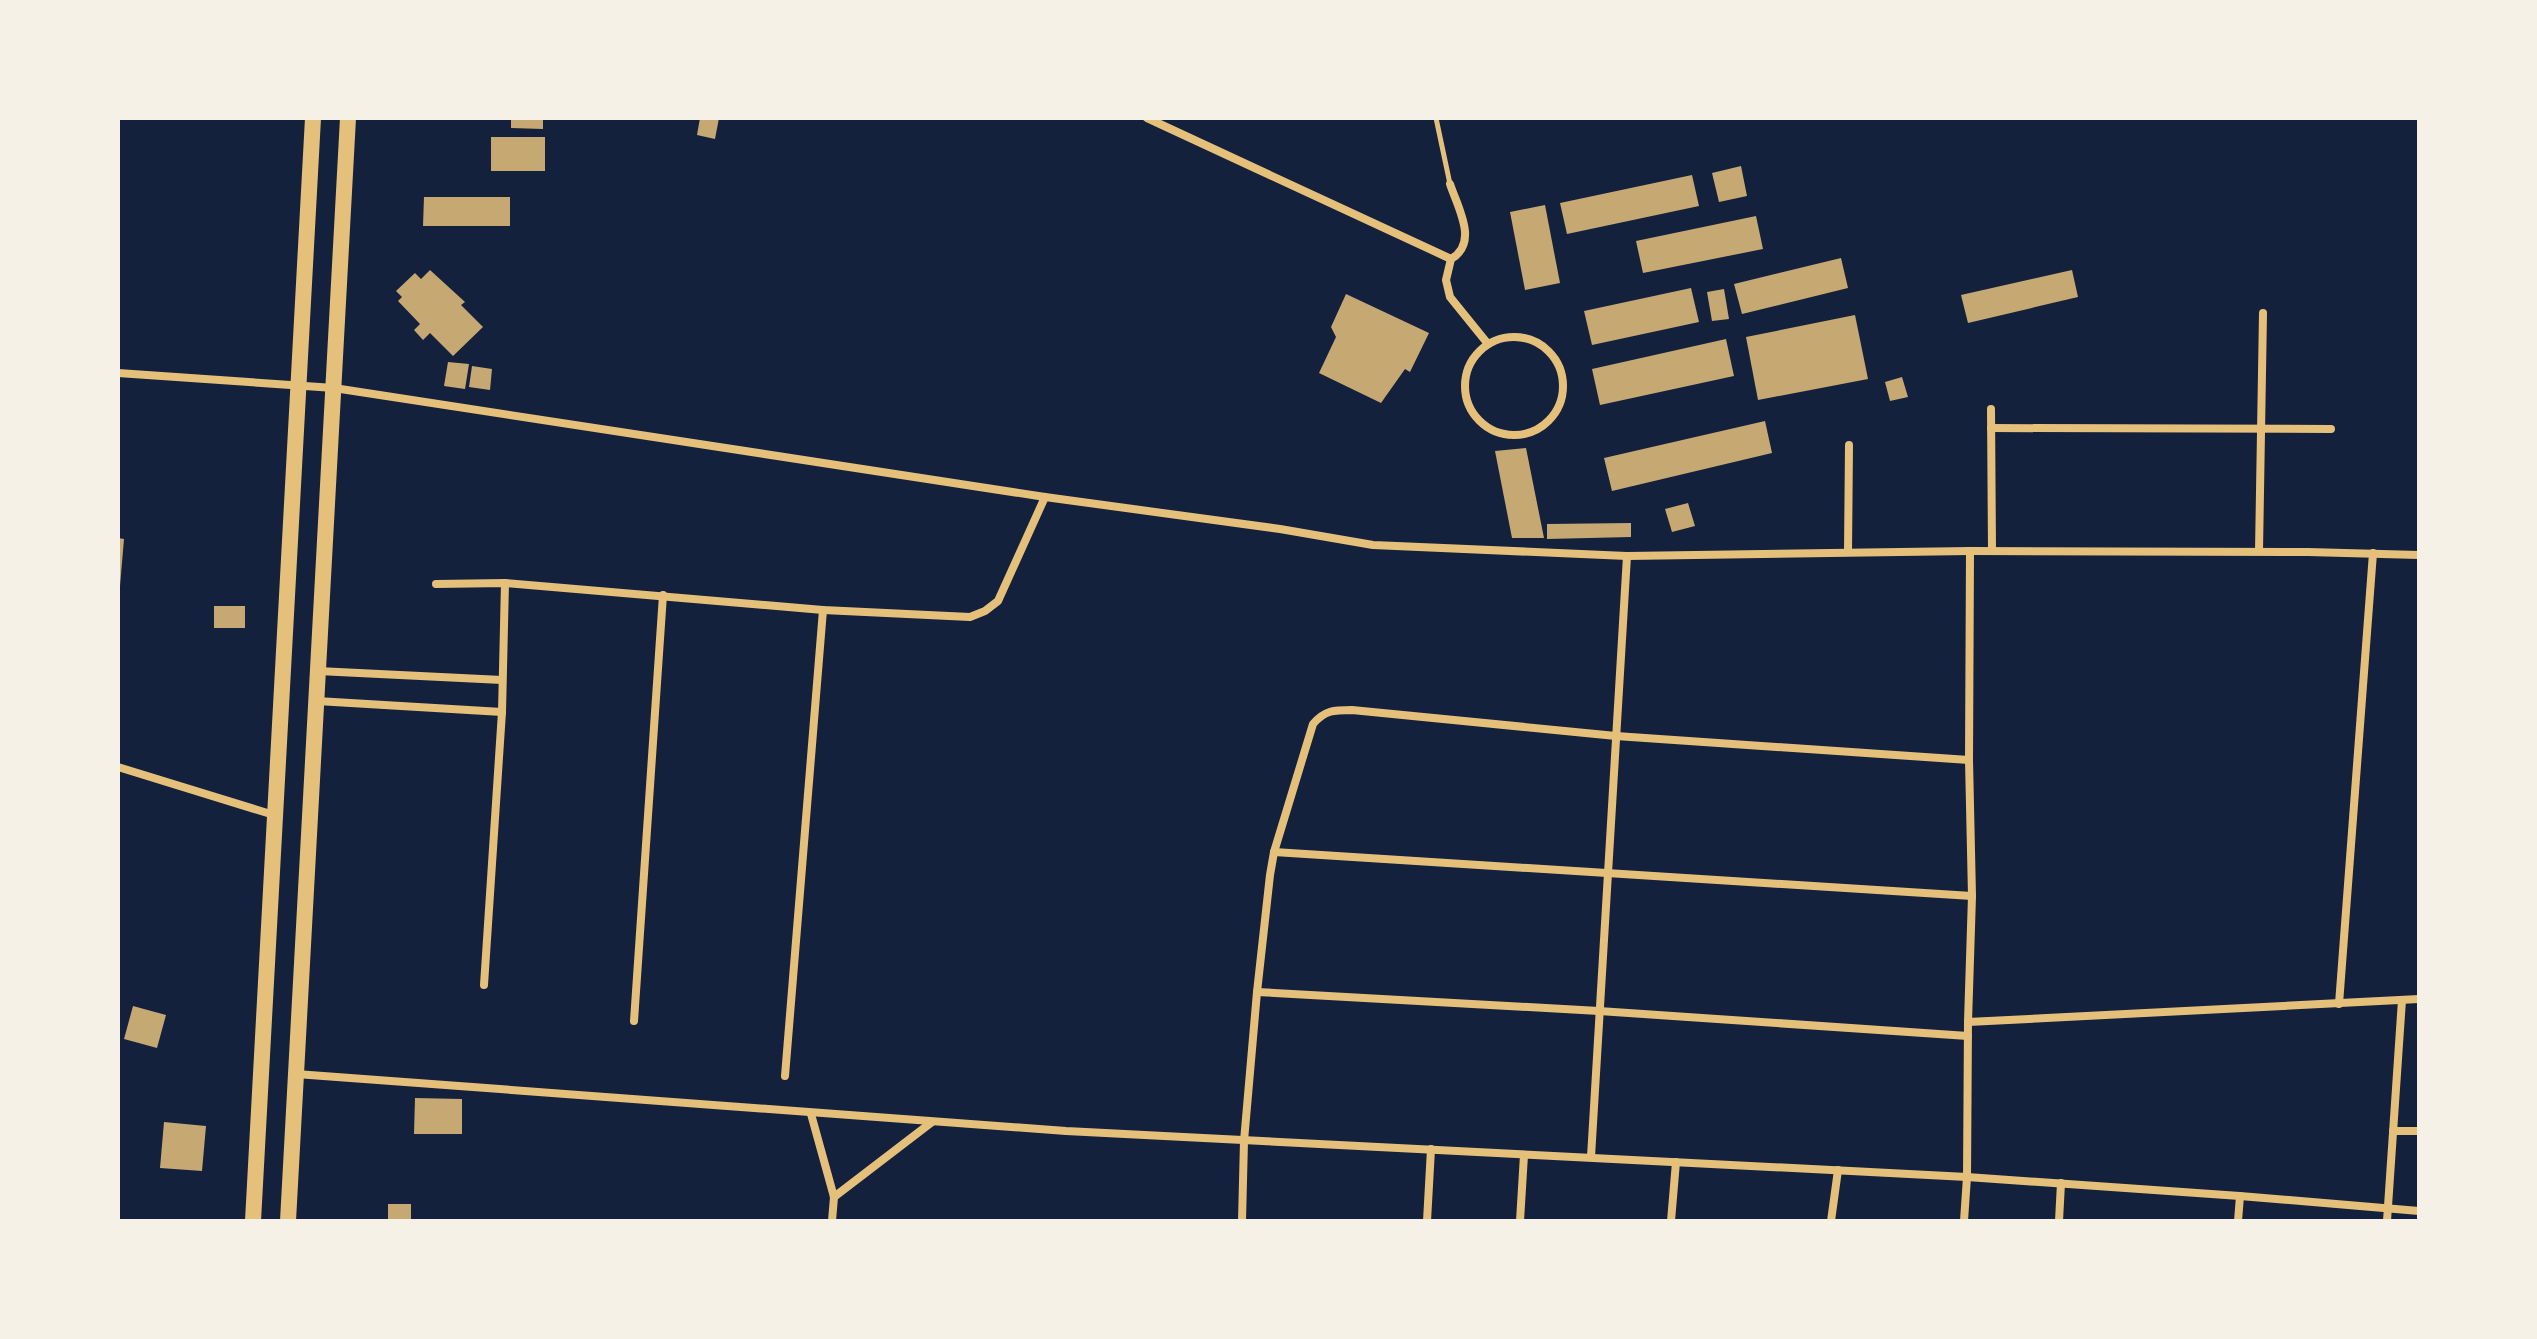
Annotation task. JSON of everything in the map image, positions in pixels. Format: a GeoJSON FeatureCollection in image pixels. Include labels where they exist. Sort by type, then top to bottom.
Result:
{"type":"FeatureCollection","features":[{"type":"Feature","properties":{"kind":"main road"},"geometry":{"type":"LineString","coordinates":[[253,1221],[313,118]]}},
{"type":"Feature","properties":{"kind":"main road"},"geometry":{"type":"LineString","coordinates":[[288,1221],[348,118]]}},
{"type":"Feature","properties":{"kind":"street"},"geometry":{"type":"LineString","coordinates":[[1147,118],[1451,259]]}},
{"type":"Feature","properties":{"kind":"street"},"geometry":{"type":"LineString","coordinates":[[1450,184],[1466,233],[1465,244],[1459,254],[1451,259],[1446,280],[1450,297],[1488,344]]}},
{"type":"Feature","properties":{"kind":"street"},"geometry":{"type":"LineString","coordinates":[[2259,551],[2263,313]]}},
{"type":"Feature","properties":{"kind":"street"},"geometry":{"type":"LineString","coordinates":[[1502,338],[1533,340],[1546,348],[1556,360],[1562,374],[1560,405],[1540,428],[1510,434],[1495,431],[1482,423],[1472,411],[1466,397],[1465,382],[1469,367],[1488,344],[1502,338]]}},
{"type":"Feature","properties":{"kind":"street"},"geometry":{"type":"LineString","coordinates":[[118,373],[334,388],[1373,545],[1627,556],[1970,551],[2259,551],[2419,555]]}},
{"type":"Feature","properties":{"kind":"street"},"geometry":{"type":"LineString","coordinates":[[1991,409],[1992,551]]}},
{"type":"Feature","properties":{"kind":"street"},"geometry":{"type":"LineString","coordinates":[[1991,428],[2331,429]]}},
{"type":"Feature","properties":{"kind":"street"},"geometry":{"type":"LineString","coordinates":[[1848,552],[1849,445]]}},
{"type":"Feature","properties":{"kind":"street"},"geometry":{"type":"LineString","coordinates":[[436,584],[505,583],[823,610],[970,617],[998,601],[1045,497]]}},
{"type":"Feature","properties":{"kind":"street"},"geometry":{"type":"LineString","coordinates":[[1964,1221],[1972,896],[1970,551]]}},
{"type":"Feature","properties":{"kind":"street"},"geometry":{"type":"LineString","coordinates":[[2339,1004],[2373,553]]}},
{"type":"Feature","properties":{"kind":"street"},"geometry":{"type":"LineString","coordinates":[[1591,1157],[1627,556]]}},
{"type":"Feature","properties":{"kind":"street"},"geometry":{"type":"LineString","coordinates":[[484,985],[502,712],[505,583]]}},
{"type":"Feature","properties":{"kind":"street"},"geometry":{"type":"LineString","coordinates":[[634,1021],[663,595]]}},
{"type":"Feature","properties":{"kind":"street"},"geometry":{"type":"LineString","coordinates":[[785,1076],[823,610]]}},
{"type":"Feature","properties":{"kind":"street"},"geometry":{"type":"LineString","coordinates":[[318,671],[502,680]]}},
{"type":"Feature","properties":{"kind":"street"},"geometry":{"type":"LineString","coordinates":[[317,701],[502,712]]}},
{"type":"Feature","properties":{"kind":"street"},"geometry":{"type":"LineString","coordinates":[[1242,1221],[1244,1141],[1257,992],[1274,852],[1313,724],[1321,715],[1332,710],[1352,710],[1616,736],[1969,760]]}},
{"type":"Feature","properties":{"kind":"street"},"geometry":{"type":"LineString","coordinates":[[118,767],[274,815]]}},
{"type":"Feature","properties":{"kind":"street"},"geometry":{"type":"LineString","coordinates":[[1274,852],[1972,896]]}},
{"type":"Feature","properties":{"kind":"street"},"geometry":{"type":"LineString","coordinates":[[1257,992],[1968,1036]]}},
{"type":"Feature","properties":{"kind":"street"},"geometry":{"type":"LineString","coordinates":[[1968,1022],[2419,999]]}},
{"type":"Feature","properties":{"kind":"street"},"geometry":{"type":"LineString","coordinates":[[2387,1221],[2402,1000]]}},
{"type":"Feature","properties":{"kind":"street"},"geometry":{"type":"LineString","coordinates":[[295,1074],[932,1122],[1244,1141],[1967,1177],[2419,1211]]}},
{"type":"Feature","properties":{"kind":"street"},"geometry":{"type":"LineString","coordinates":[[811,1114],[834,1197],[832,1221]]}},
{"type":"Feature","properties":{"kind":"street"},"geometry":{"type":"LineString","coordinates":[[834,1197],[932,1122]]}},
{"type":"Feature","properties":{"kind":"street"},"geometry":{"type":"LineString","coordinates":[[2393,1131],[2419,1131]]}},
{"type":"Feature","properties":{"kind":"street"},"geometry":{"type":"LineString","coordinates":[[1427,1221],[1431,1149]]}},
{"type":"Feature","properties":{"kind":"street"},"geometry":{"type":"LineString","coordinates":[[1520,1221],[1524,1155]]}},
{"type":"Feature","properties":{"kind":"street"},"geometry":{"type":"LineString","coordinates":[[1671,1221],[1676,1162]]}},
{"type":"Feature","properties":{"kind":"street"},"geometry":{"type":"LineString","coordinates":[[1831,1221],[1838,1170]]}},
{"type":"Feature","properties":{"kind":"street"},"geometry":{"type":"LineString","coordinates":[[2059,1221],[2061,1183]]}},
{"type":"Feature","properties":{"kind":"street"},"geometry":{"type":"LineString","coordinates":[[2238,1221],[2240,1196]]}},
{"type":"Feature","properties":{"kind":"lane"},"geometry":{"type":"LineString","coordinates":[[1436,118],[1450,184]]}},
{"type":"Feature","properties":{"kind":"building"},"geometry":{"type":"Polygon","coordinates":[[[511,118],[543,118],[543,129],[511,128],[511,118]]]}},
{"type":"Feature","properties":{"kind":"building"},"geometry":{"type":"Polygon","coordinates":[[[700,118],[719,118],[715,139],[697,135],[700,118]]]}},
{"type":"Feature","properties":{"kind":"building"},"geometry":{"type":"Polygon","coordinates":[[[491,137],[545,137],[545,171],[491,171],[491,137]]]}},
{"type":"Feature","properties":{"kind":"building"},"geometry":{"type":"Polygon","coordinates":[[[1741,166],[1747,196],[1719,202],[1712,173],[1741,166]]]}},
{"type":"Feature","properties":{"kind":"building"},"geometry":{"type":"Polygon","coordinates":[[[1692,175],[1699,206],[1567,234],[1560,203],[1692,175]]]}},
{"type":"Feature","properties":{"kind":"building"},"geometry":{"type":"Polygon","coordinates":[[[424,197],[510,197],[510,226],[423,226],[424,197]]]}},
{"type":"Feature","properties":{"kind":"building"},"geometry":{"type":"Polygon","coordinates":[[[1545,205],[1560,283],[1525,290],[1510,212],[1545,205]]]}},
{"type":"Feature","properties":{"kind":"building"},"geometry":{"type":"Polygon","coordinates":[[[1756,216],[1763,249],[1643,273],[1636,241],[1756,216]]]}},
{"type":"Feature","properties":{"kind":"building"},"geometry":{"type":"Polygon","coordinates":[[[1841,258],[1848,288],[1742,314],[1734,284],[1841,258]]]}},
{"type":"Feature","properties":{"kind":"building"},"geometry":{"type":"Polygon","coordinates":[[[430,270],[465,302],[461,305],[483,327],[453,356],[430,333],[423,340],[414,330],[420,324],[398,301],[402,297],[396,291],[415,273],[421,279],[430,270]]]}},
{"type":"Feature","properties":{"kind":"building"},"geometry":{"type":"Polygon","coordinates":[[[2072,270],[2078,297],[1968,323],[1961,295],[2072,270]]]}},
{"type":"Feature","properties":{"kind":"building"},"geometry":{"type":"Polygon","coordinates":[[[1691,288],[1699,322],[1592,345],[1584,311],[1691,288]]]}},
{"type":"Feature","properties":{"kind":"building"},"geometry":{"type":"Polygon","coordinates":[[[1724,289],[1729,319],[1712,321],[1707,292],[1724,289]]]}},
{"type":"Feature","properties":{"kind":"building"},"geometry":{"type":"Polygon","coordinates":[[[1346,294],[1429,333],[1410,372],[1405,369],[1381,403],[1319,373],[1336,337],[1331,327],[1346,294]]]}},
{"type":"Feature","properties":{"kind":"building"},"geometry":{"type":"Polygon","coordinates":[[[1855,315],[1868,379],[1758,400],[1746,337],[1855,315]]]}},
{"type":"Feature","properties":{"kind":"building"},"geometry":{"type":"Polygon","coordinates":[[[1726,339],[1734,376],[1600,405],[1592,369],[1726,339]]]}},
{"type":"Feature","properties":{"kind":"building"},"geometry":{"type":"Polygon","coordinates":[[[448,362],[469,364],[465,389],[444,386],[448,362]]]}},
{"type":"Feature","properties":{"kind":"building"},"geometry":{"type":"Polygon","coordinates":[[[472,366],[492,369],[490,390],[469,387],[472,366]]]}},
{"type":"Feature","properties":{"kind":"building"},"geometry":{"type":"Polygon","coordinates":[[[1902,377],[1908,397],[1890,401],[1885,382],[1902,377]]]}},
{"type":"Feature","properties":{"kind":"building"},"geometry":{"type":"Polygon","coordinates":[[[1765,421],[1772,453],[1612,491],[1604,458],[1765,421]]]}},
{"type":"Feature","properties":{"kind":"building"},"geometry":{"type":"Polygon","coordinates":[[[1526,448],[1544,538],[1512,538],[1495,451],[1526,448]]]}},
{"type":"Feature","properties":{"kind":"building"},"geometry":{"type":"Polygon","coordinates":[[[1688,503],[1695,526],[1672,532],[1665,509],[1688,503]]]}},
{"type":"Feature","properties":{"kind":"building"},"geometry":{"type":"Polygon","coordinates":[[[1631,523],[1631,537],[1547,539],[1547,524],[1631,523]]]}},
{"type":"Feature","properties":{"kind":"building"},"geometry":{"type":"Polygon","coordinates":[[[118,538],[124,539],[120,586],[118,586],[118,538]]]}},
{"type":"Feature","properties":{"kind":"building"},"geometry":{"type":"Polygon","coordinates":[[[214,606],[245,606],[245,628],[214,628],[214,606]]]}},
{"type":"Feature","properties":{"kind":"building"},"geometry":{"type":"Polygon","coordinates":[[[133,1006],[166,1015],[157,1048],[124,1039],[133,1006]]]}},
{"type":"Feature","properties":{"kind":"building"},"geometry":{"type":"Polygon","coordinates":[[[415,1098],[462,1099],[462,1134],[414,1134],[415,1098]]]}},
{"type":"Feature","properties":{"kind":"building"},"geometry":{"type":"Polygon","coordinates":[[[164,1122],[206,1126],[202,1171],[160,1168],[164,1122]]]}},
{"type":"Feature","properties":{"kind":"building"},"geometry":{"type":"Polygon","coordinates":[[[388,1204],[411,1204],[411,1221],[388,1221],[388,1204]]]}}]}
